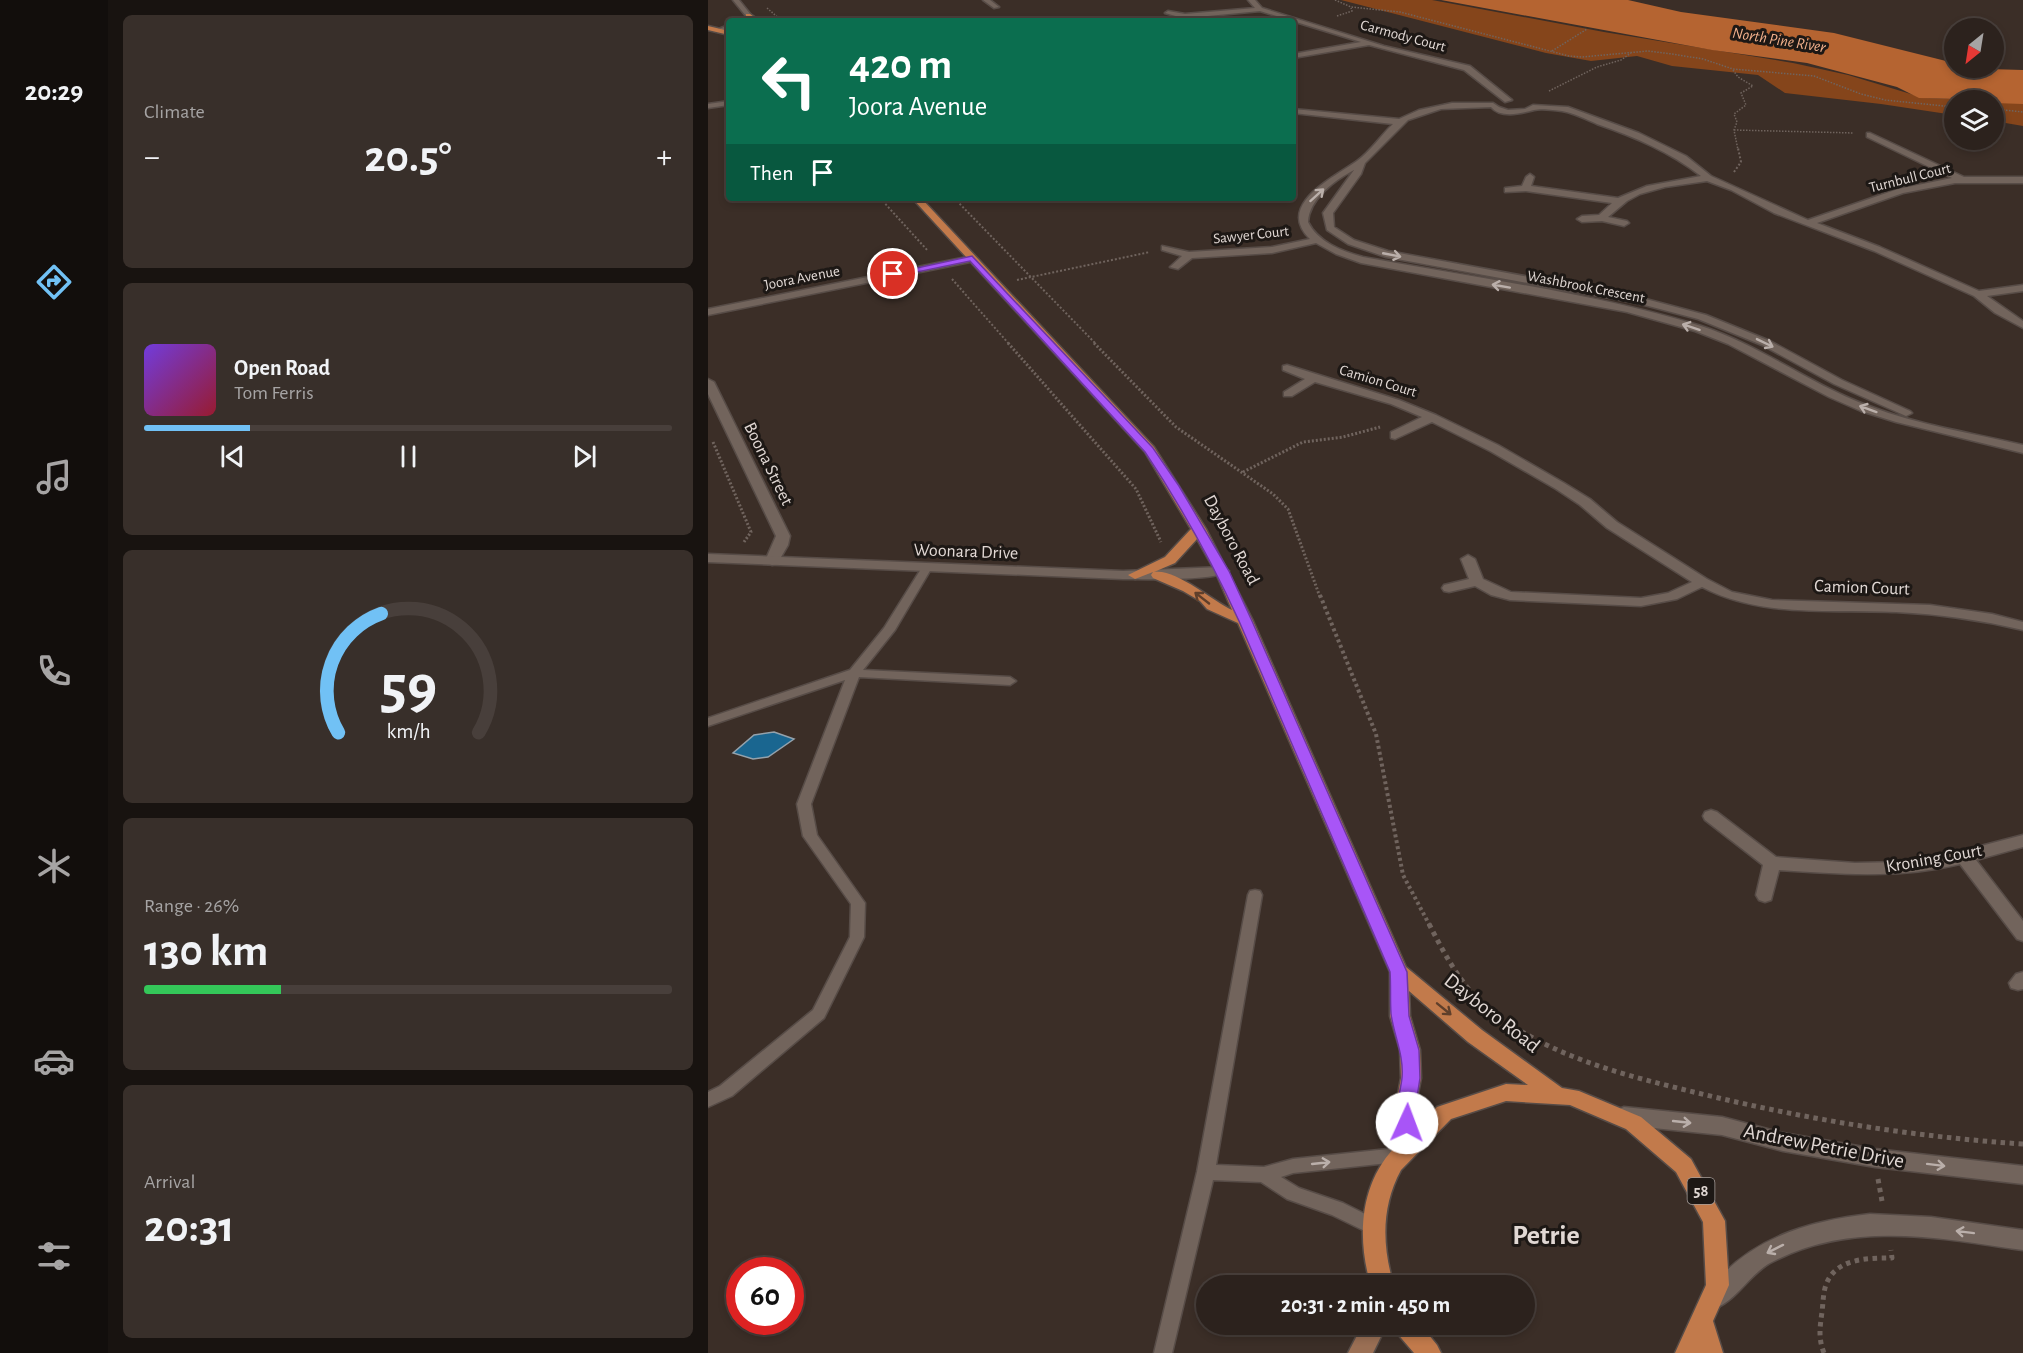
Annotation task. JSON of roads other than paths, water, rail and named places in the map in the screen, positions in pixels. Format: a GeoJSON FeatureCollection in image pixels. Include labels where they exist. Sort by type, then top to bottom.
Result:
{"type":"FeatureCollection","features":[{"type":"Feature","properties":{"kind":"main road"},"geometry":{"type":"LineString","coordinates":[[708,26],[726,27]]}},
{"type":"Feature","properties":{"kind":"main road"},"geometry":{"type":"LineString","coordinates":[[708,26],[726,32]]}},
{"type":"Feature","properties":{"kind":"main road","name":"Dayboro Road"},"geometry":{"type":"LineString","coordinates":[[919,201],[999,284],[1150,450],[1222,571],[1399,972],[1400,1016],[1410,1050],[1411,1078],[1403,1149]]}},
{"type":"Feature","properties":{"kind":"main road"},"geometry":{"type":"LineString","coordinates":[[1135,575],[1170,560],[1199,529]]}},
{"type":"Feature","properties":{"kind":"main road"},"geometry":{"type":"LineString","coordinates":[[1158,575],[1188,588],[1205,598],[1212,606],[1246,621]]}},
{"type":"Feature","properties":{"kind":"main road","name":"Dayboro Road"},"geometry":{"type":"LineString","coordinates":[[1399,972],[1475,1036],[1554,1093]]}},
{"type":"Feature","properties":{"kind":"main road","name":"58"},"geometry":{"type":"LineString","coordinates":[[1380,1275],[1374,1251],[1373,1227],[1376,1204],[1383,1183],[1403,1149],[1443,1114],[1462,1104],[1507,1093],[1554,1093],[1579,1098],[1624,1116],[1669,1149],[1687,1170],[1702,1193],[1712,1218],[1718,1244],[1719,1271],[1716,1297],[1704,1327],[1687,1353]]}},
{"type":"Feature","properties":{"kind":"main road"},"geometry":{"type":"LineString","coordinates":[[1704,1327],[1711,1353]]}},
{"type":"Feature","properties":{"kind":"main road"},"geometry":{"type":"LineString","coordinates":[[1360,1353],[1370,1335]]}},
{"type":"Feature","properties":{"kind":"main road"},"geometry":{"type":"LineString","coordinates":[[1413,1335],[1429,1353]]}},
{"type":"Feature","properties":{"kind":"street"},"geometry":{"type":"LineString","coordinates":[[736,0],[747,18]]}},
{"type":"Feature","properties":{"kind":"street"},"geometry":{"type":"LineString","coordinates":[[986,0],[996,7]]}},
{"type":"Feature","properties":{"kind":"street","name":"Carmody Court"},"geometry":{"type":"LineString","coordinates":[[1251,0],[1260,9],[1291,18]]}},
{"type":"Feature","properties":{"kind":"street"},"geometry":{"type":"LineString","coordinates":[[1168,13],[1185,16],[1260,9]]}},
{"type":"Feature","properties":{"kind":"street","name":"Carmody Court"},"geometry":{"type":"LineString","coordinates":[[1296,19],[1368,43],[1467,68],[1511,100],[1498,101],[1493,105]]}},
{"type":"Feature","properties":{"kind":"street"},"geometry":{"type":"LineString","coordinates":[[719,30],[726,28]]}},
{"type":"Feature","properties":{"kind":"street"},"geometry":{"type":"LineString","coordinates":[[1296,55],[1368,43]]}},
{"type":"Feature","properties":{"kind":"street"},"geometry":{"type":"LineString","coordinates":[[708,106],[726,103]]}},
{"type":"Feature","properties":{"kind":"street"},"geometry":{"type":"LineString","coordinates":[[1493,105],[1501,111],[1514,112],[1527,111],[1529,104],[1560,108],[1582,114],[1663,147],[1705,175],[1808,223],[1877,249],[1978,294],[1999,311],[2023,325]]}},
{"type":"Feature","properties":{"kind":"street","name":"Washbrook Crescent"},"geometry":{"type":"LineString","coordinates":[[1493,105],[1444,106],[1420,112],[1401,122],[1361,162],[1343,173],[1305,207],[1303,216],[1305,227],[1317,240],[1344,255],[1360,260],[1628,309],[1665,318],[1732,342],[1833,395],[1865,409],[1900,420],[2023,449]]}},
{"type":"Feature","properties":{"kind":"street"},"geometry":{"type":"LineString","coordinates":[[1296,111],[1401,122]]}},
{"type":"Feature","properties":{"kind":"street"},"geometry":{"type":"LineString","coordinates":[[1870,135],[1961,179]]}},
{"type":"Feature","properties":{"kind":"street","name":"Washbrook Crescent"},"geometry":{"type":"LineString","coordinates":[[1361,162],[1357,174],[1328,213],[1330,228],[1350,242],[1386,254],[1638,300],[1702,318],[1766,343],[1870,397],[1944,429]]}},
{"type":"Feature","properties":{"kind":"street"},"geometry":{"type":"LineString","coordinates":[[1602,218],[1618,201],[1645,189],[1705,175]]}},
{"type":"Feature","properties":{"kind":"street"},"geometry":{"type":"LineString","coordinates":[[1526,188],[1530,177]]}},
{"type":"Feature","properties":{"kind":"street","name":"Turnbull Court"},"geometry":{"type":"LineString","coordinates":[[1808,223],[1901,191],[1961,179],[2023,180]]}},
{"type":"Feature","properties":{"kind":"street"},"geometry":{"type":"LineString","coordinates":[[1508,190],[1526,188],[1618,201]]}},
{"type":"Feature","properties":{"kind":"street"},"geometry":{"type":"LineString","coordinates":[[1582,219],[1602,218],[1624,223]]}},
{"type":"Feature","properties":{"kind":"street","name":"Sawyer Court"},"geometry":{"type":"LineString","coordinates":[[1165,248],[1189,255],[1272,250],[1317,240]]}},
{"type":"Feature","properties":{"kind":"street","name":"Sawyer Court"},"geometry":{"type":"LineString","coordinates":[[1175,267],[1189,255]]}},
{"type":"Feature","properties":{"kind":"street","name":"Joora Avenue"},"geometry":{"type":"LineString","coordinates":[[708,312],[972,258]]}},
{"type":"Feature","properties":{"kind":"street"},"geometry":{"type":"LineString","coordinates":[[1978,294],[2023,288]]}},
{"type":"Feature","properties":{"kind":"street","name":"Camion Court"},"geometry":{"type":"LineString","coordinates":[[1287,368],[1395,402],[1432,417],[1494,448],[1560,486],[1585,502],[1612,525],[1702,582],[1727,595],[1752,602],[1945,611],[1995,618],[2023,626]]}},
{"type":"Feature","properties":{"kind":"street"},"geometry":{"type":"LineString","coordinates":[[1288,394],[1314,378]]}},
{"type":"Feature","properties":{"kind":"street","name":"Boona Street"},"geometry":{"type":"LineString","coordinates":[[708,382],[783,536],[772,561]]}},
{"type":"Feature","properties":{"kind":"street","name":"Camion Court"},"geometry":{"type":"LineString","coordinates":[[1395,435],[1432,417]]}},
{"type":"Feature","properties":{"kind":"street","name":"Woonara Drive"},"geometry":{"type":"LineString","coordinates":[[708,558],[926,569],[1135,575],[1222,571]]}},
{"type":"Feature","properties":{"kind":"street"},"geometry":{"type":"LineString","coordinates":[[1468,559],[1477,581],[1496,592],[1510,596],[1641,602],[1672,596],[1702,582]]}},
{"type":"Feature","properties":{"kind":"street"},"geometry":{"type":"LineString","coordinates":[[1449,588],[1477,581]]}},
{"type":"Feature","properties":{"kind":"street"},"geometry":{"type":"LineString","coordinates":[[1711,816],[1772,863],[1765,895]]}},
{"type":"Feature","properties":{"kind":"street","name":"Kroning Court"},"geometry":{"type":"LineString","coordinates":[[1772,863],[1882,869],[1964,857],[2023,841]]}},
{"type":"Feature","properties":{"kind":"street"},"geometry":{"type":"LineString","coordinates":[[1964,857],[2023,934]]}},
{"type":"Feature","properties":{"kind":"street","name":"Andrew Petrie Drive"},"geometry":{"type":"LineString","coordinates":[[1624,1116],[1722,1126],[1783,1142],[1875,1158],[2023,1175]]}},
{"type":"Feature","properties":{"kind":"street"},"geometry":{"type":"LineString","coordinates":[[1716,1297],[1754,1260],[1796,1239],[1831,1227],[1886,1223],[2023,1240]]}},
{"type":"Feature","properties":{"kind":"lane"},"geometry":{"type":"LineString","coordinates":[[708,1100],[726,1091],[819,1014],[857,937],[858,903],[810,836],[804,804],[854,673],[889,630],[926,569]]}},
{"type":"Feature","properties":{"kind":"lane"},"geometry":{"type":"LineString","coordinates":[[708,722],[854,673],[1011,681]]}},
{"type":"Feature","properties":{"kind":"lane"},"geometry":{"type":"LineString","coordinates":[[1163,1353],[1206,1172],[1255,895]]}},
{"type":"Feature","properties":{"kind":"lane"},"geometry":{"type":"LineString","coordinates":[[1206,1172],[1264,1174],[1293,1166],[1403,1149]]}},
{"type":"Feature","properties":{"kind":"lane"},"geometry":{"type":"LineString","coordinates":[[1264,1174],[1293,1194],[1337,1209],[1373,1227]]}},
{"type":"Feature","properties":{"kind":"water","name":"North Pine River"},"geometry":{"type":"Polygon","coordinates":[[[1441,0],[1628,0],[1681,12],[1834,33],[1944,60],[1944,78],[2004,78],[2004,69],[2023,70],[2023,104],[2004,103],[2004,90],[1944,90],[1944,99],[1919,98],[1897,87],[1807,63],[1712,50],[1441,0]]]}},
{"type":"Feature","properties":{"kind":"district","name":"Petrie"},"geometry":{"type":"Point","coordinates":[1546,1236]}}]}
